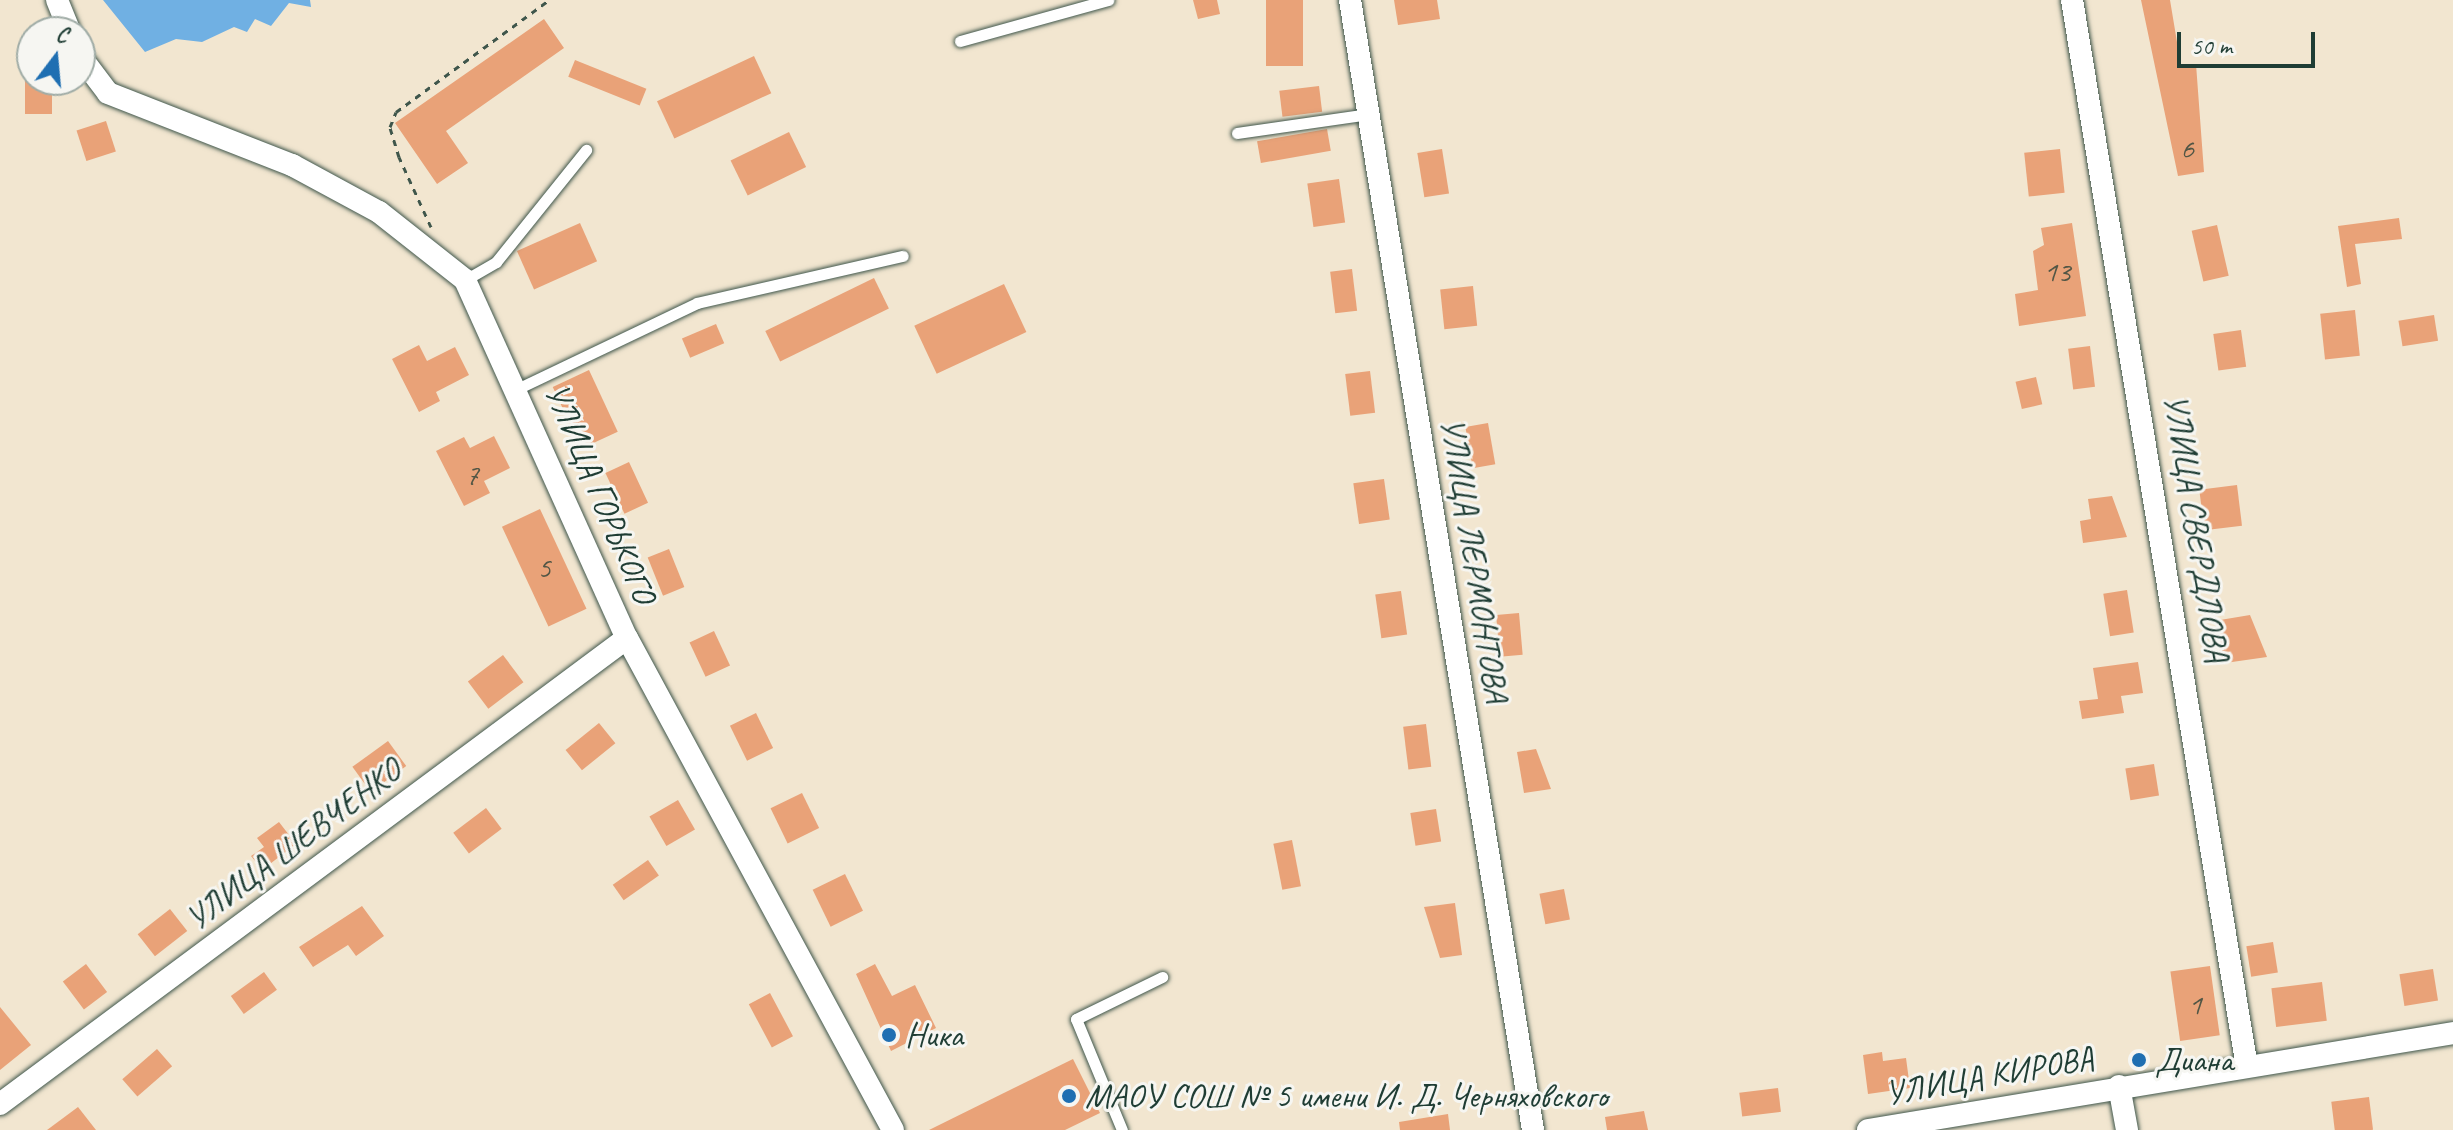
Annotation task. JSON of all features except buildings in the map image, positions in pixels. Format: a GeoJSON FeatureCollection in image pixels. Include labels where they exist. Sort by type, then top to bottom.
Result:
{"type":"FeatureCollection","features":[{"type":"Feature","properties":{"kind":"street","name":"УЛИЦА ЛЕРМОНТОВА"},"geometry":{"type":"LineString","coordinates":[[1350,0],[1533,1130]]}},
{"type":"Feature","properties":{"kind":"street","name":"УЛИЦА СВЕРДЛОВА"},"geometry":{"type":"LineString","coordinates":[[2072,0],[2247,1067]]}},
{"type":"Feature","properties":{"kind":"street","name":"УЛИЦА ГОРЬКОГО"},"geometry":{"type":"LineString","coordinates":[[96,77],[108,93],[292,165],[379,212],[465,280],[519,388],[627,638],[893,1130]]}},
{"type":"Feature","properties":{"kind":"street","name":"УЛИЦА ШЕВЧЕНКО"},"geometry":{"type":"LineString","coordinates":[[0,1104],[627,638]]}},
{"type":"Feature","properties":{"kind":"street","name":"УЛИЦА КИРОВА"},"geometry":{"type":"LineString","coordinates":[[1868,1130],[2453,1033]]}},
{"type":"Feature","properties":{"kind":"street"},"geometry":{"type":"LineString","coordinates":[[2119,1086],[2127,1130]]}},
{"type":"Feature","properties":{"kind":"lane"},"geometry":{"type":"LineString","coordinates":[[960,41],[1108,0]]}},
{"type":"Feature","properties":{"kind":"lane"},"geometry":{"type":"LineString","coordinates":[[1237,133],[1369,114]]}},
{"type":"Feature","properties":{"kind":"lane"},"geometry":{"type":"LineString","coordinates":[[465,280],[496,262],[586,150]]}},
{"type":"Feature","properties":{"kind":"lane"},"geometry":{"type":"LineString","coordinates":[[519,388],[697,303],[903,256]]}},
{"type":"Feature","properties":{"kind":"lane"},"geometry":{"type":"LineString","coordinates":[[1122,1130],[1076,1019],[1162,977]]}},
{"type":"Feature","properties":{"kind":"path"},"geometry":{"type":"LineString","coordinates":[[441,261],[390,127],[396,112],[549,0]]}},
{"type":"Feature","properties":{"kind":"water"},"geometry":{"type":"Polygon","coordinates":[[[103,0],[310,0],[311,7],[289,3],[271,26],[255,19],[247,32],[234,27],[202,42],[176,39],[145,52],[103,0]]]}},
{"type":"Feature","properties":{"kind":"place","name":"Ника"},"geometry":{"type":"Point","coordinates":[889,1035]}},
{"type":"Feature","properties":{"kind":"place","name":"Диана"},"geometry":{"type":"Point","coordinates":[2139,1060]}},
{"type":"Feature","properties":{"kind":"place","name":"МАОУ СОШ № 5 имени И. Д. Черняховского"},"geometry":{"type":"Point","coordinates":[1069,1096]}}]}
